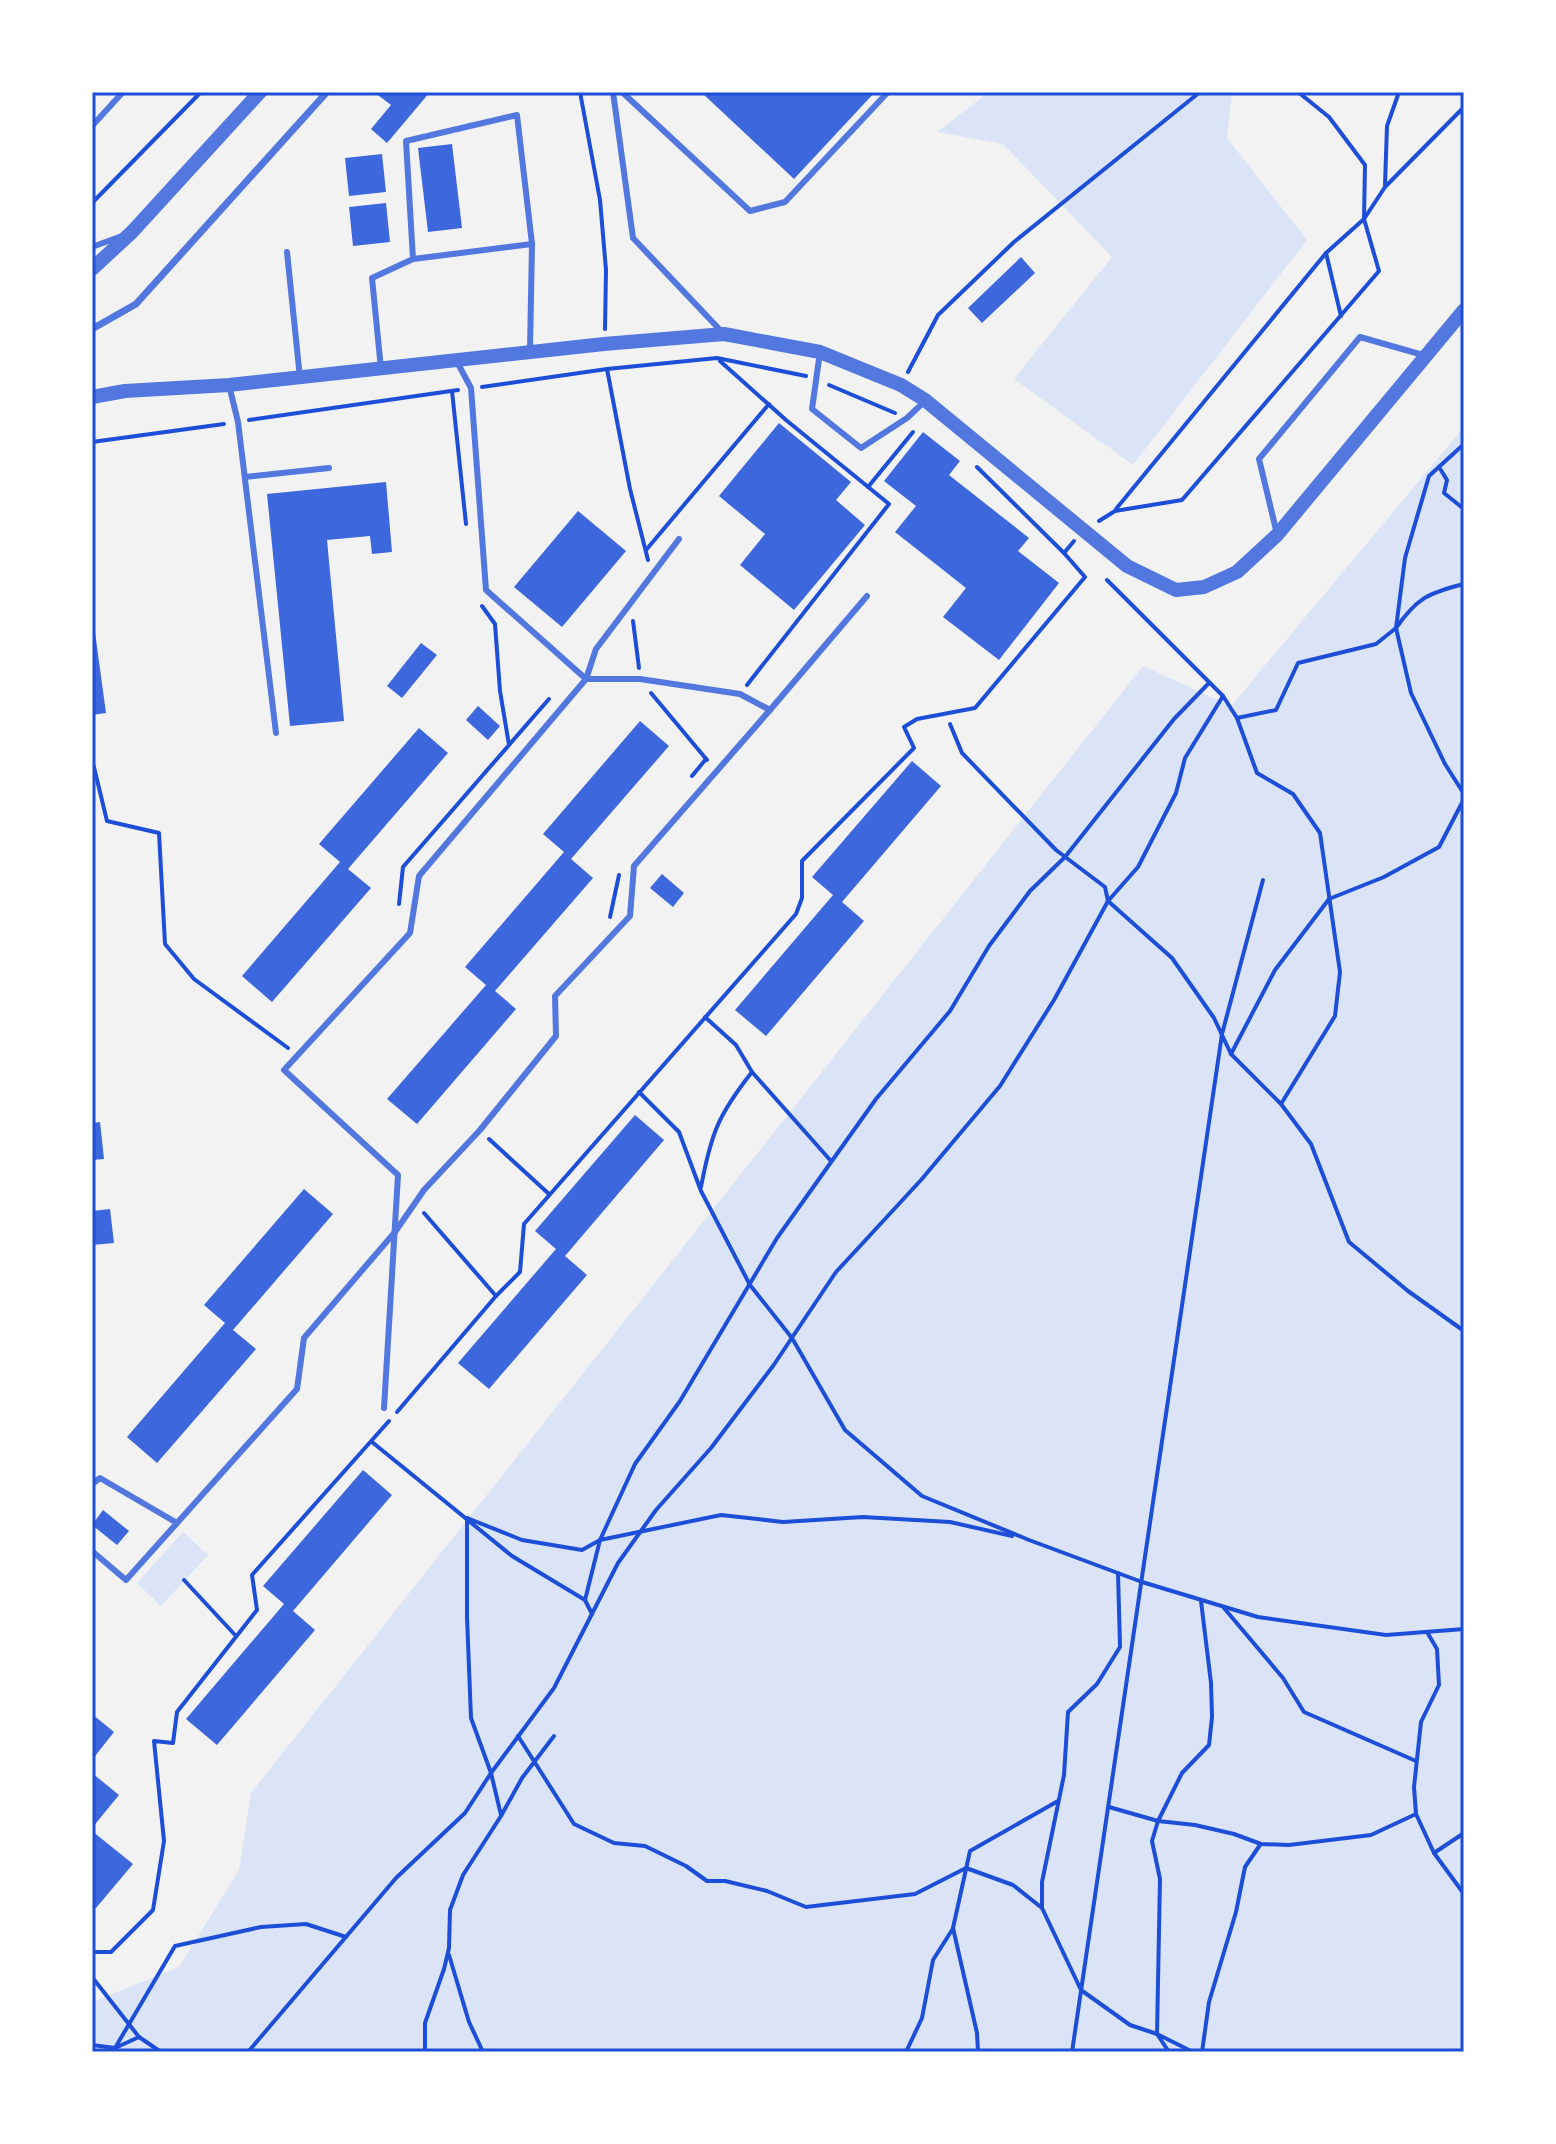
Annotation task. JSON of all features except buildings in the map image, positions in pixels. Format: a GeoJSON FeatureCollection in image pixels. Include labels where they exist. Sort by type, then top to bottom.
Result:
{"type":"FeatureCollection","features":[{"type":"Feature","properties":{"kind":"street"},"geometry":{"type":"LineString","coordinates":[[92,269],[132,232],[260,92]]}},
{"type":"Feature","properties":{"kind":"street"},"geometry":{"type":"LineString","coordinates":[[92,329],[136,304],[327,92]]}},
{"type":"Feature","properties":{"kind":"street"},"geometry":{"type":"LineString","coordinates":[[92,397],[125,391],[229,385],[724,334],[820,352],[901,385],[925,400],[1127,566],[1176,590],[1204,587],[1237,572],[1277,535],[1464,310]]}},
{"type":"Feature","properties":{"kind":"lane"},"geometry":{"type":"LineString","coordinates":[[92,126],[123,92]]}},
{"type":"Feature","properties":{"kind":"lane"},"geometry":{"type":"LineString","coordinates":[[613,92],[633,238],[724,334]]}},
{"type":"Feature","properties":{"kind":"lane"},"geometry":{"type":"LineString","coordinates":[[622,92],[750,211],[785,202],[888,92]]}},
{"type":"Feature","properties":{"kind":"lane"},"geometry":{"type":"LineString","coordinates":[[413,259],[406,141],[517,115],[532,244],[530,354]]}},
{"type":"Feature","properties":{"kind":"lane"},"geometry":{"type":"LineString","coordinates":[[92,247],[132,232]]}},
{"type":"Feature","properties":{"kind":"lane"},"geometry":{"type":"LineString","coordinates":[[381,369],[372,278],[413,259],[532,244]]}},
{"type":"Feature","properties":{"kind":"lane"},"geometry":{"type":"LineString","coordinates":[[287,252],[300,378]]}},
{"type":"Feature","properties":{"kind":"lane"},"geometry":{"type":"LineString","coordinates":[[1277,535],[1259,459],[1360,337],[1427,356]]}},
{"type":"Feature","properties":{"kind":"lane"},"geometry":{"type":"LineString","coordinates":[[820,352],[812,409],[861,448],[907,418],[925,400]]}},
{"type":"Feature","properties":{"kind":"lane"},"geometry":{"type":"LineString","coordinates":[[456,360],[471,388],[486,590],[586,679],[640,679],[740,694],[770,710]]}},
{"type":"Feature","properties":{"kind":"lane"},"geometry":{"type":"LineString","coordinates":[[229,385],[238,422],[276,733]]}},
{"type":"Feature","properties":{"kind":"lane"},"geometry":{"type":"LineString","coordinates":[[245,477],[329,468]]}},
{"type":"Feature","properties":{"kind":"lane"},"geometry":{"type":"LineString","coordinates":[[384,1408],[398,1175],[284,1070],[410,933],[419,876],[586,679],[596,649],[679,539]]}},
{"type":"Feature","properties":{"kind":"lane"},"geometry":{"type":"LineString","coordinates":[[92,1551],[126,1580],[297,1389],[304,1338],[556,1036],[555,996],[630,916],[634,866],[867,596]]}},
{"type":"Feature","properties":{"kind":"lane"},"geometry":{"type":"LineString","coordinates":[[92,1484],[100,1478],[177,1523]]}},
{"type":"Feature","properties":{"kind":"path"},"geometry":{"type":"LineString","coordinates":[[92,203],[201,92]]}},
{"type":"Feature","properties":{"kind":"path"},"geometry":{"type":"LineString","coordinates":[[580,92],[600,200],[606,270],[604,344],[607,369],[630,489],[652,574]]}},
{"type":"Feature","properties":{"kind":"path"},"geometry":{"type":"LineString","coordinates":[[901,385],[938,315],[1014,242],[1200,92]]}},
{"type":"Feature","properties":{"kind":"path"},"geometry":{"type":"LineString","coordinates":[[1115,511],[1182,500],[1379,271],[1364,219],[1365,165],[1329,117],[1298,92]]}},
{"type":"Feature","properties":{"kind":"path"},"geometry":{"type":"LineString","coordinates":[[1385,187],[1387,126],[1399,92]]}},
{"type":"Feature","properties":{"kind":"path"},"geometry":{"type":"LineString","coordinates":[[1064,553],[1083,530],[1115,511],[1326,253],[1364,219],[1385,187],[1464,107]]}},
{"type":"Feature","properties":{"kind":"path"},"geometry":{"type":"LineString","coordinates":[[1326,253],[1341,316]]}},
{"type":"Feature","properties":{"kind":"path"},"geometry":{"type":"LineString","coordinates":[[717,358],[889,504],[740,694]]}},
{"type":"Feature","properties":{"kind":"path"},"geometry":{"type":"LineString","coordinates":[[92,442],[607,369],[717,358],[809,376]]}},
{"type":"Feature","properties":{"kind":"path"},"geometry":{"type":"LineString","coordinates":[[823,382],[919,423],[868,487]]}},
{"type":"Feature","properties":{"kind":"path"},"geometry":{"type":"LineString","coordinates":[[452,391],[466,531]]}},
{"type":"Feature","properties":{"kind":"path"},"geometry":{"type":"LineString","coordinates":[[646,550],[769,404]]}},
{"type":"Feature","properties":{"kind":"path"},"geometry":{"type":"LineString","coordinates":[[1231,1054],[1275,970],[1329,899],[1384,877],[1439,847],[1464,796],[1411,693],[1396,628],[1405,558],[1429,476],[1464,444]]}},
{"type":"Feature","properties":{"kind":"path"},"geometry":{"type":"LineString","coordinates":[[92,1952],[111,1952],[153,1910],[164,1841],[154,1741],[173,1743],[177,1712],[257,1610],[252,1575],[520,1272],[524,1224],[796,914],[802,898],[802,861],[914,748],[904,727],[917,719],[975,708],[1085,577],[970,461]]}},
{"type":"Feature","properties":{"kind":"path"},"geometry":{"type":"LineString","coordinates":[[1439,467],[1447,480],[1444,493],[1464,509]]}},
{"type":"Feature","properties":{"kind":"path"},"geometry":{"type":"LineString","coordinates":[[1107,580],[1223,696],[1237,718],[1257,773],[1293,794],[1320,833],[1340,972],[1335,1016],[1281,1104]]}},
{"type":"Feature","properties":{"kind":"path"},"geometry":{"type":"LineString","coordinates":[[1237,718],[1276,710],[1298,663],[1376,644],[1396,628],[1412,604],[1464,584]]}},
{"type":"Feature","properties":{"kind":"path"},"geometry":{"type":"LineString","coordinates":[[480,603],[495,624],[500,691],[509,745]]}},
{"type":"Feature","properties":{"kind":"path"},"geometry":{"type":"LineString","coordinates":[[631,603],[640,679],[716,771]]}},
{"type":"Feature","properties":{"kind":"path"},"geometry":{"type":"LineString","coordinates":[[399,906],[403,867],[574,669]]}},
{"type":"Feature","properties":{"kind":"path"},"geometry":{"type":"LineString","coordinates":[[585,1600],[600,1540],[635,1464],[680,1401],[777,1238],[876,1099],[950,1011],[989,946],[1030,891],[1065,857],[1174,719],[1208,684]]}},
{"type":"Feature","properties":{"kind":"path"},"geometry":{"type":"LineString","coordinates":[[248,2052],[396,1878],[465,1813],[554,1688],[618,1563],[642,1530],[711,1448],[836,1272],[921,1180],[1000,1086],[1054,1000],[1108,901],[1138,867],[1176,793],[1185,758],[1223,696]]}},
{"type":"Feature","properties":{"kind":"path"},"geometry":{"type":"LineString","coordinates":[[950,724],[962,753],[1065,857],[1105,887],[1108,901],[1172,958],[1214,1018],[1231,1054],[1281,1104],[1311,1144],[1349,1242],[1408,1291],[1464,1331]]}},
{"type":"Feature","properties":{"kind":"path"},"geometry":{"type":"LineString","coordinates":[[92,759],[107,821],[159,833],[165,944],[194,979],[297,1056]]}},
{"type":"Feature","properties":{"kind":"path"},"geometry":{"type":"LineString","coordinates":[[1072,2052],[1222,1034],[1263,880]]}},
{"type":"Feature","properties":{"kind":"path"},"geometry":{"type":"LineString","coordinates":[[705,1017],[736,1045],[752,1072],[831,1161]]}},
{"type":"Feature","properties":{"kind":"path"},"geometry":{"type":"LineString","coordinates":[[701,1191],[709,1142],[727,1104],[752,1072]]}},
{"type":"Feature","properties":{"kind":"path"},"geometry":{"type":"LineString","coordinates":[[639,1092],[679,1132],[701,1191],[750,1285],[792,1338],[845,1430],[922,1496],[1142,1582],[1258,1617],[1386,1635],[1464,1629]]}},
{"type":"Feature","properties":{"kind":"path"},"geometry":{"type":"LineString","coordinates":[[480,1130],[549,1194]]}},
{"type":"Feature","properties":{"kind":"path"},"geometry":{"type":"LineString","coordinates":[[415,1202],[496,1296]]}},
{"type":"Feature","properties":{"kind":"path"},"geometry":{"type":"LineString","coordinates":[[371,1441],[512,1556],[585,1600],[592,1614]]}},
{"type":"Feature","properties":{"kind":"path"},"geometry":{"type":"LineString","coordinates":[[467,1518],[522,1540],[582,1550],[600,1540],[721,1515],[783,1522],[863,1517],[950,1522],[1023,1538]]}},
{"type":"Feature","properties":{"kind":"path"},"geometry":{"type":"LineString","coordinates":[[467,1518],[471,1718],[491,1773],[501,1816]]}},
{"type":"Feature","properties":{"kind":"path"},"geometry":{"type":"LineString","coordinates":[[1118,1573],[1120,1647],[1097,1684],[1068,1712],[1064,1775],[1042,1882],[1042,1908],[1081,1990],[1130,2025],[1193,2052]]}},
{"type":"Feature","properties":{"kind":"path"},"geometry":{"type":"LineString","coordinates":[[184,1580],[236,1636]]}},
{"type":"Feature","properties":{"kind":"path"},"geometry":{"type":"LineString","coordinates":[[1169,2052],[1157,2034],[1160,1879],[1152,1841],[1158,1821],[1182,1773],[1209,1745],[1211,1683],[1201,1600]]}},
{"type":"Feature","properties":{"kind":"path"},"geometry":{"type":"LineString","coordinates":[[1222,1606],[1283,1678],[1304,1712],[1416,1761]]}},
{"type":"Feature","properties":{"kind":"path"},"geometry":{"type":"LineString","coordinates":[[1427,1632],[1437,1649],[1439,1685],[1421,1722],[1416,1761],[1416,1814],[1434,1853],[1464,1894]]}},
{"type":"Feature","properties":{"kind":"path"},"geometry":{"type":"LineString","coordinates":[[518,1736],[574,1824],[614,1843],[645,1846],[686,1866],[707,1881],[725,1881],[767,1891],[806,1907],[915,1894],[966,1868],[1013,1885],[1042,1908]]}},
{"type":"Feature","properties":{"kind":"path"},"geometry":{"type":"LineString","coordinates":[[425,2052],[425,2023],[448,1953],[450,1910],[463,1875],[522,1778],[554,1736]]}},
{"type":"Feature","properties":{"kind":"path"},"geometry":{"type":"LineString","coordinates":[[906,2052],[922,2018],[933,1960],[953,1928],[970,1851],[1058,1801]]}},
{"type":"Feature","properties":{"kind":"path"},"geometry":{"type":"LineString","coordinates":[[1109,1807],[1158,1821],[1234,1834],[1261,1844],[1289,1845],[1371,1835],[1416,1814]]}},
{"type":"Feature","properties":{"kind":"path"},"geometry":{"type":"LineString","coordinates":[[1434,1853],[1463,1833]]}},
{"type":"Feature","properties":{"kind":"path"},"geometry":{"type":"LineString","coordinates":[[1202,2052],[1209,2002],[1236,1912],[1245,1867],[1261,1844]]}},
{"type":"Feature","properties":{"kind":"path"},"geometry":{"type":"LineString","coordinates":[[115,2050],[175,1946],[261,1927],[306,1924],[346,1937]]}},
{"type":"Feature","properties":{"kind":"path"},"geometry":{"type":"LineString","coordinates":[[953,1928],[977,2033],[978,2052]]}},
{"type":"Feature","properties":{"kind":"path"},"geometry":{"type":"LineString","coordinates":[[448,1953],[480,2052]]}},
{"type":"Feature","properties":{"kind":"path"},"geometry":{"type":"LineString","coordinates":[[92,1977],[139,2037],[161,2052]]}},
{"type":"Feature","properties":{"kind":"path"},"geometry":{"type":"LineString","coordinates":[[92,2045],[115,2050],[139,2037]]}},
{"type":"Feature","properties":{"kind":"shaded area"},"geometry":{"type":"Polygon","coordinates":[[[989,92],[1232,92],[1227,138],[1307,240],[1133,465],[1014,379],[1112,257],[1003,144],[937,132],[989,92]]]}},
{"type":"Feature","properties":{"kind":"shaded area"},"geometry":{"type":"Polygon","coordinates":[[[1464,427],[1464,2050],[92,2052],[92,2002],[179,1967],[239,1870],[251,1793],[1143,666],[1231,706],[1464,427]]]}},
{"type":"Feature","properties":{"kind":"shaded area"},"geometry":{"type":"Polygon","coordinates":[[[183,1532],[208,1555],[161,1606],[137,1583],[183,1532]]]}}]}
